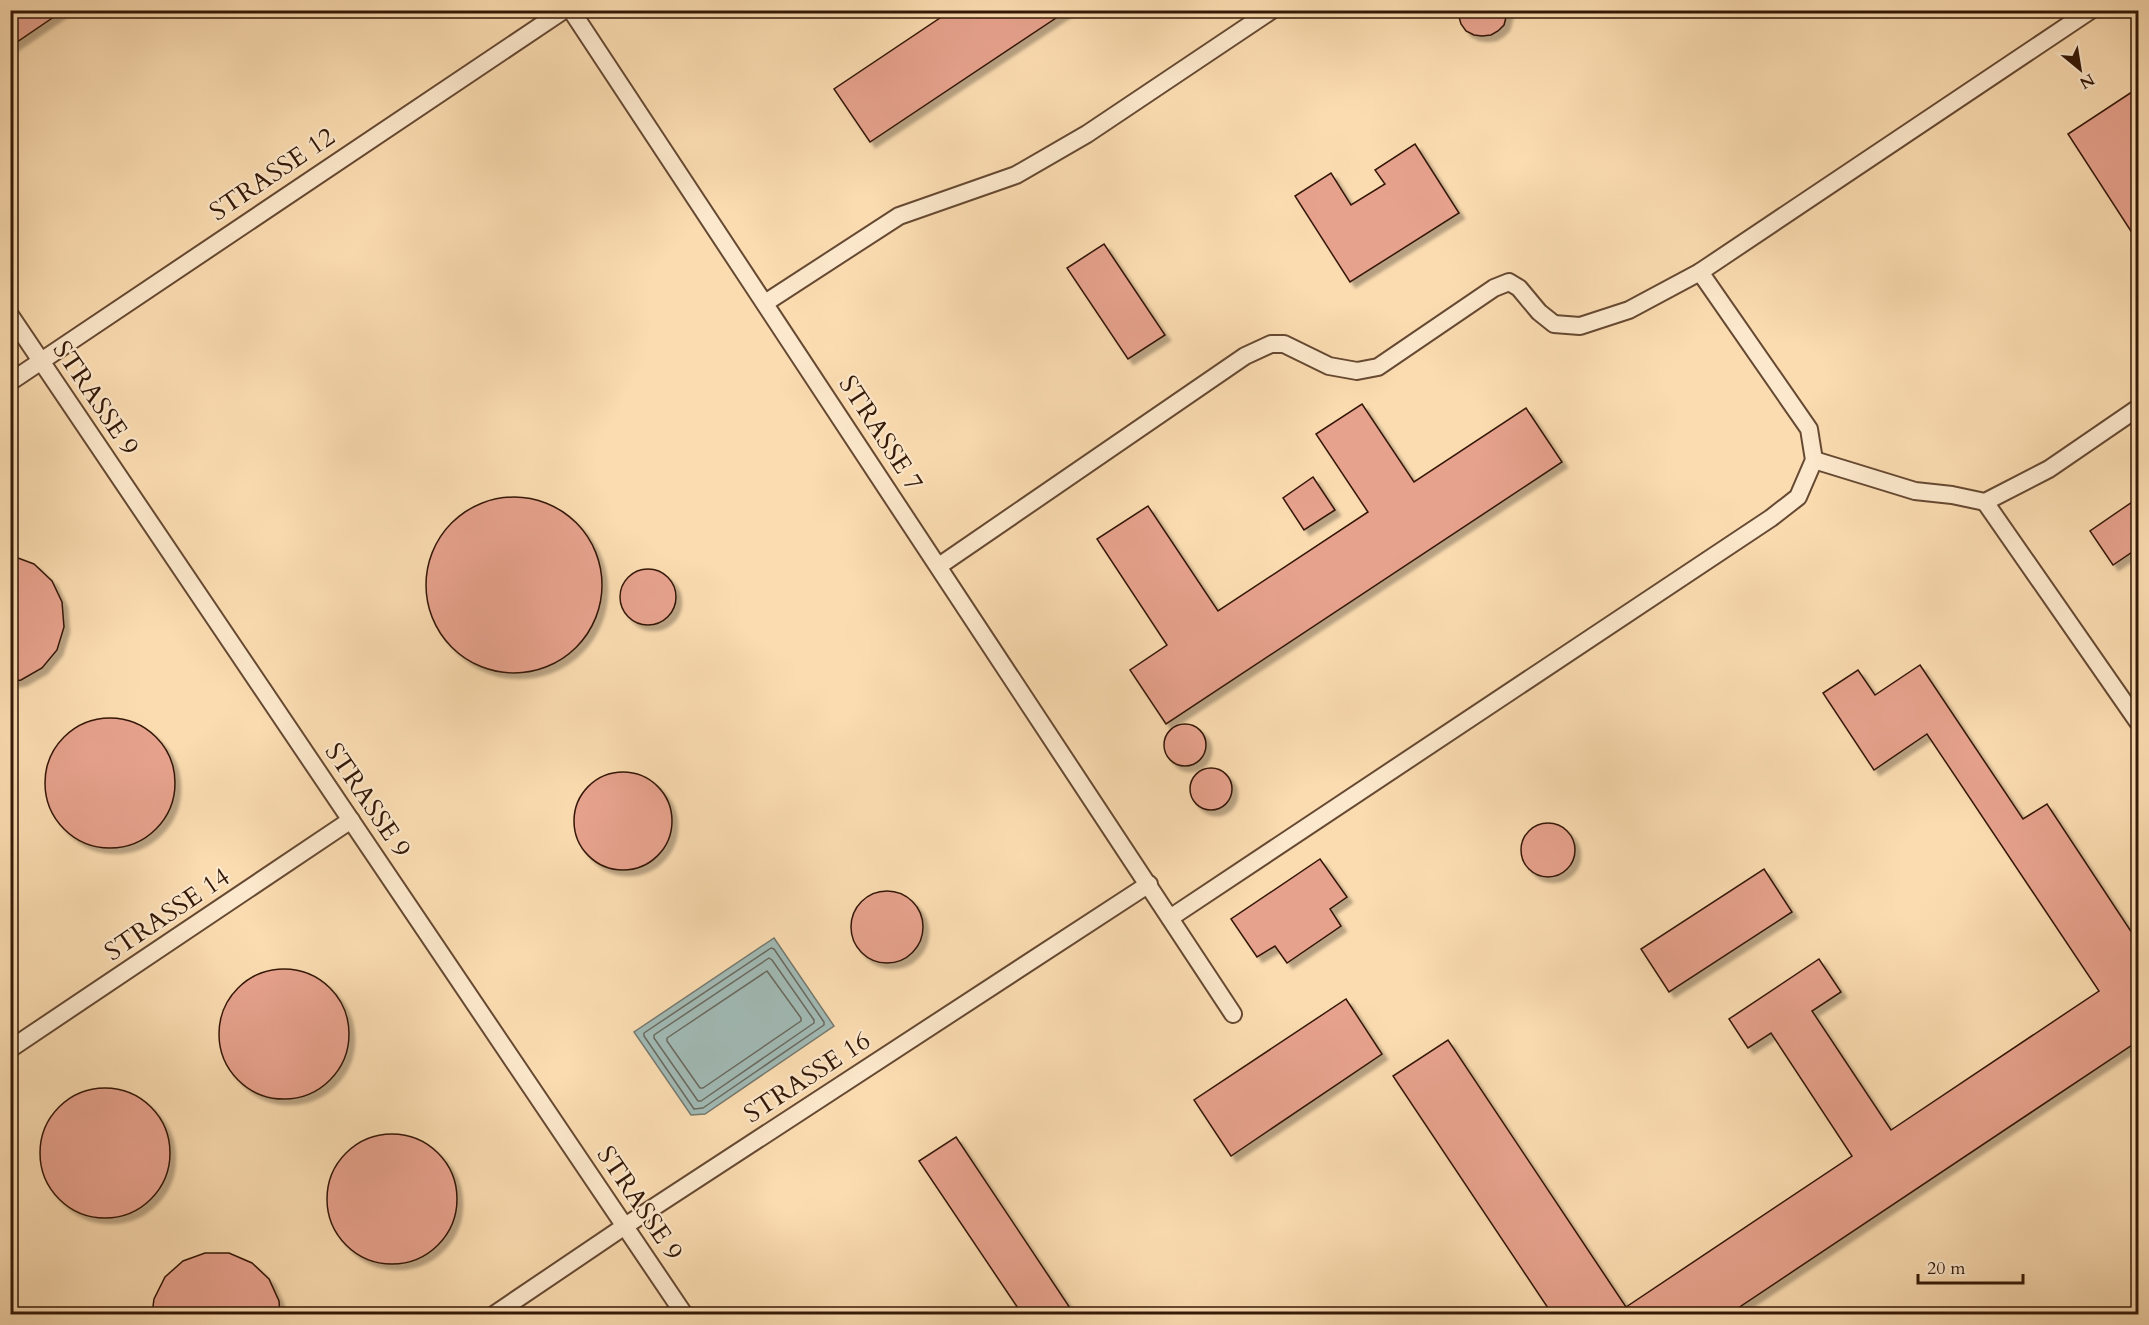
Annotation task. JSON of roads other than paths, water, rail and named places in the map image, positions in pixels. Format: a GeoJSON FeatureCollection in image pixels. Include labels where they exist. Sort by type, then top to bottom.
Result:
{"type":"FeatureCollection","features":[{"type":"Feature","properties":{"kind":"lane","name":"STRASSE 12"},"geometry":{"type":"LineString","coordinates":[[10,382],[564,10]]}},
{"type":"Feature","properties":{"kind":"lane","name":"STRASSE 7"},"geometry":{"type":"LineString","coordinates":[[571,10],[1233,1014]]}},
{"type":"Feature","properties":{"kind":"lane"},"geometry":{"type":"LineString","coordinates":[[765,303],[899,216],[986,186],[1026,169],[1087,134],[1272,10]]}},
{"type":"Feature","properties":{"kind":"lane"},"geometry":{"type":"LineString","coordinates":[[939,566],[1245,356],[1271,344],[1284,344],[1329,366],[1357,371],[1378,368],[1494,288],[1509,282],[1519,288],[1539,312],[1554,324],[1580,326],[1629,310],[1700,272],[2091,10]]}},
{"type":"Feature","properties":{"kind":"lane"},"geometry":{"type":"LineString","coordinates":[[1170,918],[1771,518],[1798,497],[1814,460],[1809,429],[1700,272]]}},
{"type":"Feature","properties":{"kind":"lane","name":"STRASSE 9"},"geometry":{"type":"LineString","coordinates":[[10,315],[684,1314]]}},
{"type":"Feature","properties":{"kind":"lane"},"geometry":{"type":"LineString","coordinates":[[1814,460],[1915,491],[1985,502],[2049,469],[2139,408]]}},
{"type":"Feature","properties":{"kind":"lane"},"geometry":{"type":"LineString","coordinates":[[1985,502],[2139,722]]}},
{"type":"Feature","properties":{"kind":"lane","name":"STRASSE 14"},"geometry":{"type":"LineString","coordinates":[[10,1049],[351,820]]}},
{"type":"Feature","properties":{"kind":"lane","name":"STRASSE 16"},"geometry":{"type":"LineString","coordinates":[[495,1314],[625,1226],[1149,884]]}},
{"type":"Feature","properties":{"kind":"water"},"geometry":{"type":"Polygon","coordinates":[[[774,938],[834,1026],[705,1114],[691,1115],[634,1032],[774,938]]]}}]}
